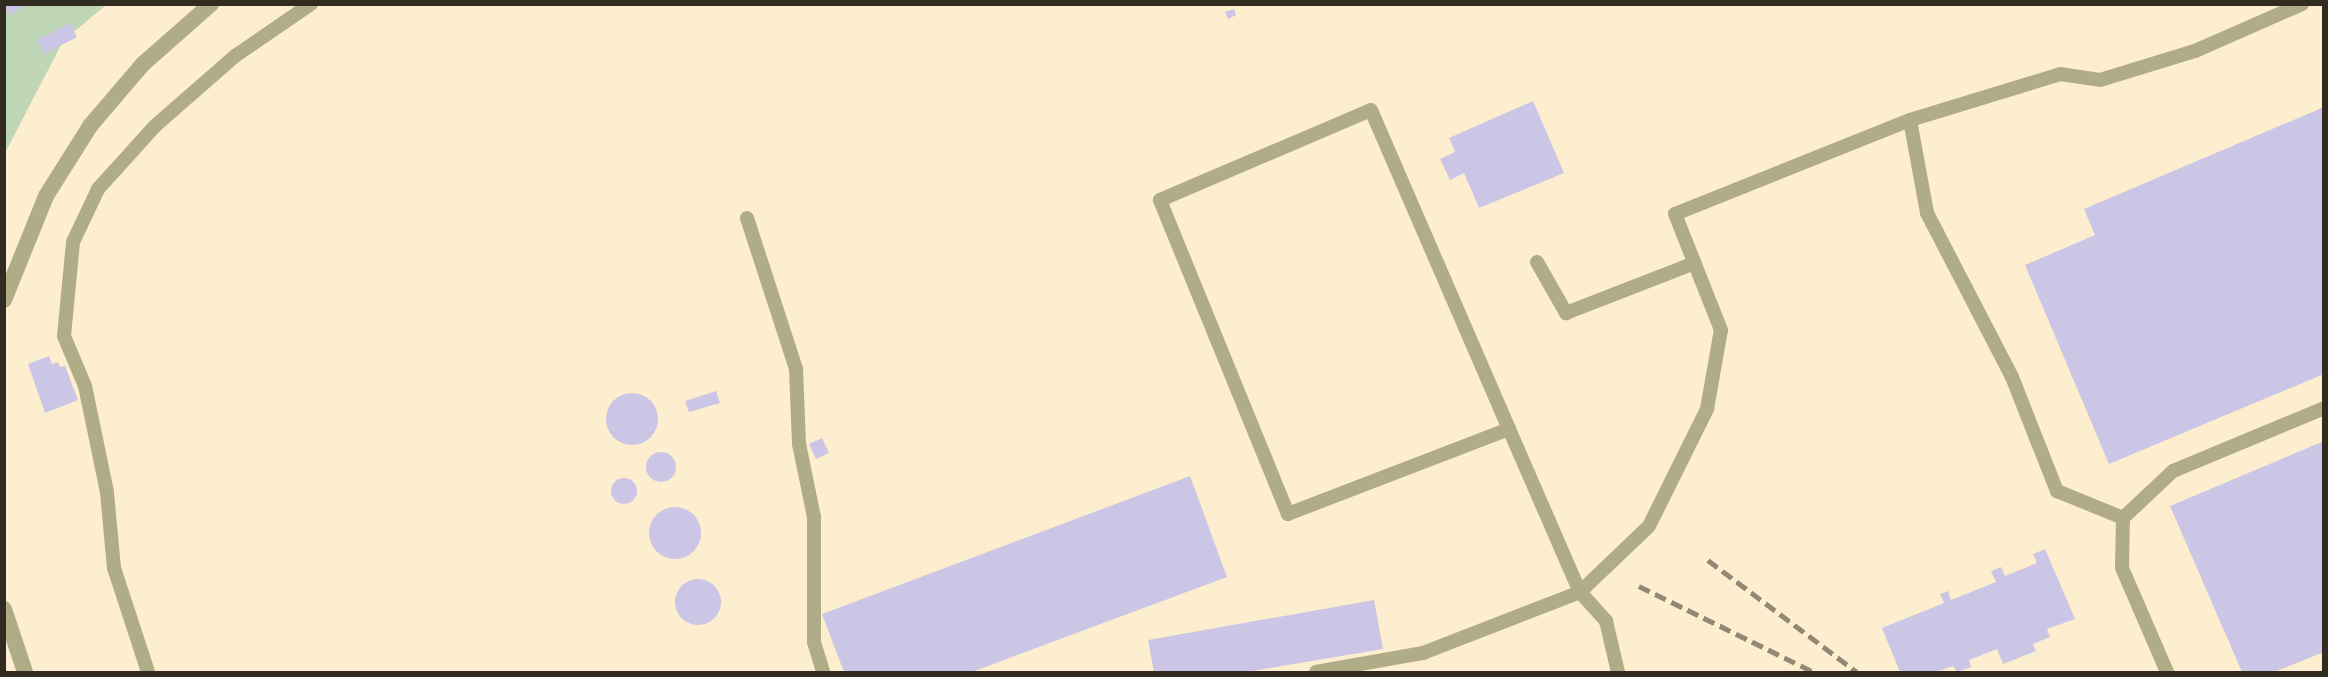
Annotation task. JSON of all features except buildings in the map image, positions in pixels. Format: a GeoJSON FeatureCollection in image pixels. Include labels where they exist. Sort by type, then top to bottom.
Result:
{"type":"FeatureCollection","features":[{"type":"Feature","properties":{"kind":"street"},"geometry":{"type":"LineString","coordinates":[[4,300],[38,213],[90,126],[143,63],[211,4]]}},
{"type":"Feature","properties":{"kind":"street"},"geometry":{"type":"LineString","coordinates":[[4,609],[25,672]]}},
{"type":"Feature","properties":{"kind":"lane"},"geometry":{"type":"LineString","coordinates":[[148,672],[114,568],[106,492],[85,386],[64,336],[73,242],[98,189],[155,126],[235,56],[311,4]]}},
{"type":"Feature","properties":{"kind":"lane"},"geometry":{"type":"LineString","coordinates":[[1316,672],[1423,653],[1580,591],[1649,526],[1707,409],[1721,330],[1675,214],[1910,120],[2060,74],[2100,80],[2196,51],[2302,4]]}},
{"type":"Feature","properties":{"kind":"lane"},"geometry":{"type":"LineString","coordinates":[[1509,429],[1288,514],[1160,200],[1371,110],[1580,591],[1606,621],[1618,672]]}},
{"type":"Feature","properties":{"kind":"lane"},"geometry":{"type":"LineString","coordinates":[[1910,120],[1927,213],[2012,376],[2057,491],[2123,518]]}},
{"type":"Feature","properties":{"kind":"lane"},"geometry":{"type":"LineString","coordinates":[[747,218],[796,369],[799,444],[814,517],[814,642],[823,672]]}},
{"type":"Feature","properties":{"kind":"lane"},"geometry":{"type":"LineString","coordinates":[[1537,262],[1566,314],[1695,263]]}},
{"type":"Feature","properties":{"kind":"lane"},"geometry":{"type":"LineString","coordinates":[[2168,672],[2122,568],[2123,518],[2173,471],[2324,408]]}},
{"type":"Feature","properties":{"kind":"green space"},"geometry":{"type":"Polygon","coordinates":[[[5,5],[106,5],[63,41],[5,153],[5,5]]]}},
{"type":"Feature","properties":{"kind":"railway"},"geometry":{"type":"LineString","coordinates":[[1708,560],[1857,672]]}},
{"type":"Feature","properties":{"kind":"railway"},"geometry":{"type":"LineString","coordinates":[[1639,586],[1814,672]]}}]}
